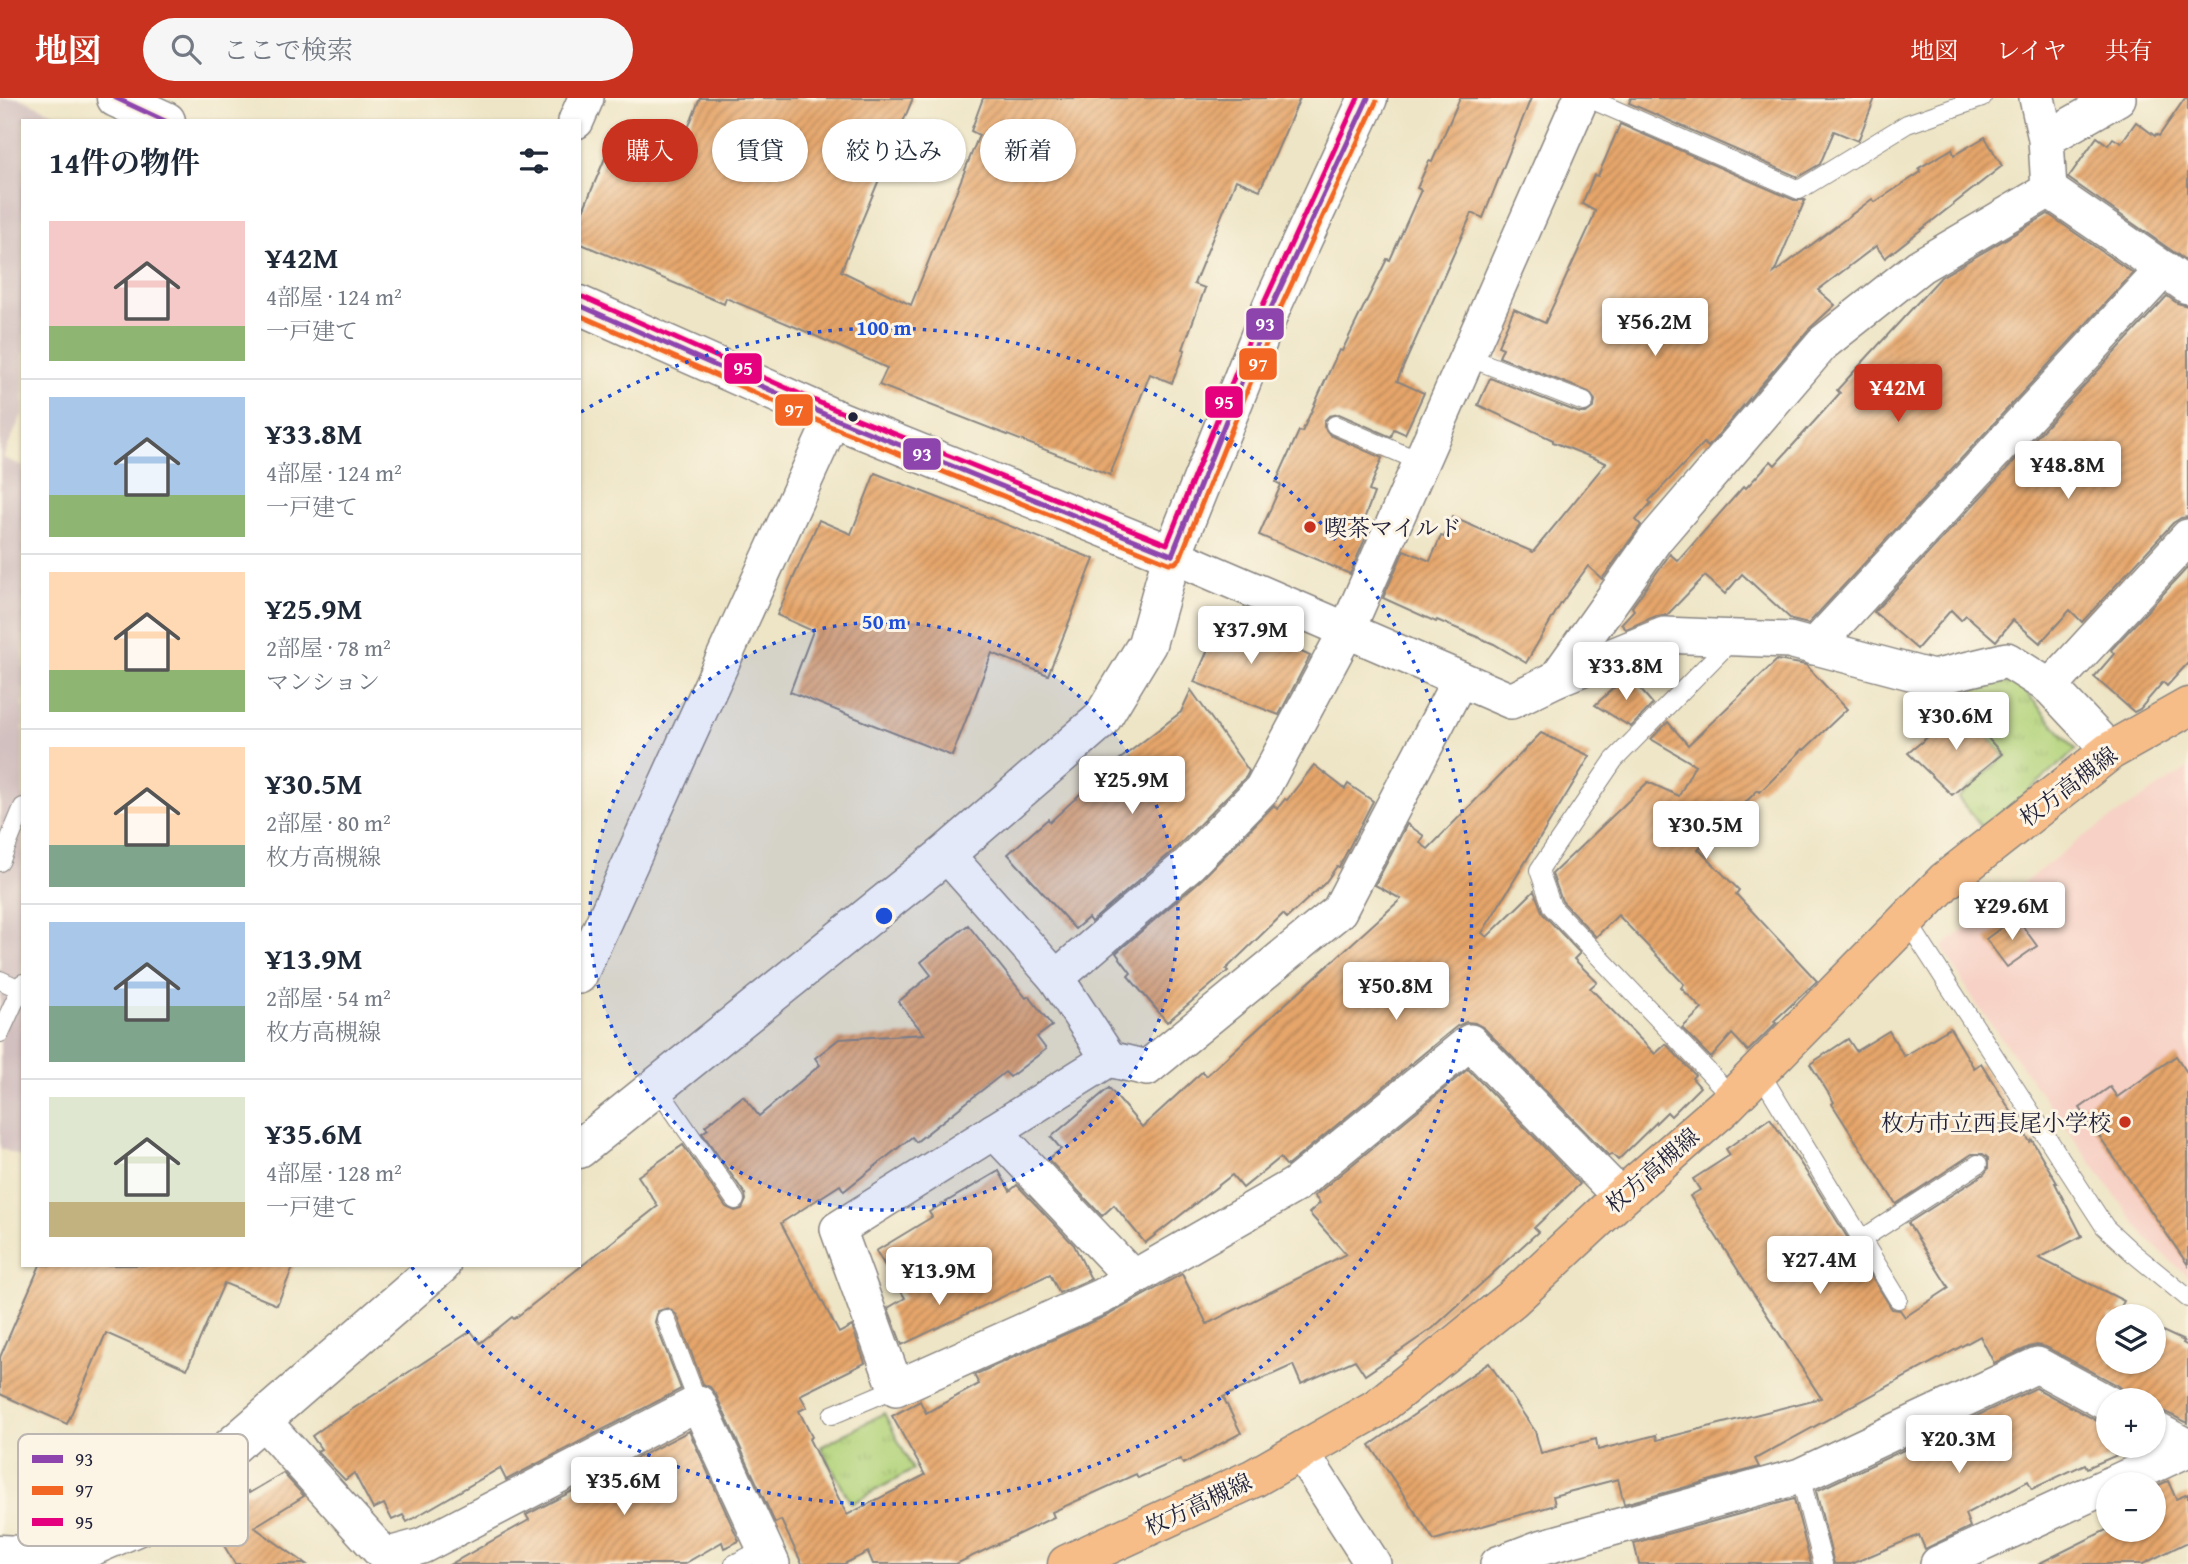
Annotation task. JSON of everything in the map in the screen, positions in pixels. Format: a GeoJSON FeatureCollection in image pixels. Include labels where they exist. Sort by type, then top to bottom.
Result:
{"type":"FeatureCollection","features":[{"type":"Feature","properties":{"kind":"main road","name":"枚方高槻線"},"geometry":{"type":"LineString","coordinates":[[1067,1564],[1254,1478],[1377,1408],[1512,1299],[1746,1085],[1945,881],[2110,751],[2188,707]]}},
{"type":"Feature","properties":{"kind":"street"},"geometry":{"type":"LineString","coordinates":[[116,98],[162,119]]}},
{"type":"Feature","properties":{"kind":"street"},"geometry":{"type":"LineString","coordinates":[[577,119],[586,98]]}},
{"type":"Feature","properties":{"kind":"street"},"geometry":{"type":"LineString","coordinates":[[581,1147],[946,853],[1101,720],[1147,644],[1172,555],[1272,306],[1368,98]]}},
{"type":"Feature","properties":{"kind":"street"},"geometry":{"type":"LineString","coordinates":[[1056,978],[1189,864],[1262,789],[1348,630],[1581,98]]}},
{"type":"Feature","properties":{"kind":"street"},"geometry":{"type":"LineString","coordinates":[[2037,98],[2046,139],[2049,190]]}},
{"type":"Feature","properties":{"kind":"street"},"geometry":{"type":"LineString","coordinates":[[2046,139],[2118,98]]}},
{"type":"Feature","properties":{"kind":"street"},"geometry":{"type":"LineString","coordinates":[[1814,647],[2176,278],[2049,190]]}},
{"type":"Feature","properties":{"kind":"street"},"geometry":{"type":"LineString","coordinates":[[1556,679],[1656,538],[1823,343],[1920,266],[2049,190]]}},
{"type":"Feature","properties":{"kind":"street"},"geometry":{"type":"LineString","coordinates":[[581,306],[833,418],[1172,555],[1511,701],[1556,679],[1664,635],[1789,640],[1933,678],[2007,660],[2050,687],[2110,751]]}},
{"type":"Feature","properties":{"kind":"street"},"geometry":{"type":"LineString","coordinates":[[581,969],[833,418]]}},
{"type":"Feature","properties":{"kind":"street"},"geometry":{"type":"LineString","coordinates":[[2050,687],[2188,537]]}},
{"type":"Feature","properties":{"kind":"street"},"geometry":{"type":"LineString","coordinates":[[946,853],[1056,978],[1109,1059],[1147,1068],[1339,911],[1460,679]]}},
{"type":"Feature","properties":{"kind":"street"},"geometry":{"type":"LineString","coordinates":[[1109,1059],[838,1229],[896,1388],[1102,1296],[1295,1185],[1470,1042],[1621,1197]]}},
{"type":"Feature","properties":{"kind":"street"},"geometry":{"type":"LineString","coordinates":[[994,1131],[1133,1278]]}},
{"type":"Feature","properties":{"kind":"street"},"geometry":{"type":"LineString","coordinates":[[248,1434],[439,1267]]}},
{"type":"Feature","properties":{"kind":"street"},"geometry":{"type":"LineString","coordinates":[[1498,1564],[1540,1548],[1800,1476],[2037,1365],[2096,1397]]}},
{"type":"Feature","properties":{"kind":"street"},"geometry":{"type":"LineString","coordinates":[[263,1421],[385,1556],[422,1546],[698,1403],[768,1556]]}},
{"type":"Feature","properties":{"kind":"street"},"geometry":{"type":"LineString","coordinates":[[2166,1436],[2188,1448]]}},
{"type":"Feature","properties":{"kind":"street"},"geometry":{"type":"LineString","coordinates":[[2137,1472],[2188,1448]]}},
{"type":"Feature","properties":{"kind":"street"},"geometry":{"type":"LineString","coordinates":[[1301,1452],[1373,1564]]}},
{"type":"Feature","properties":{"kind":"street"},"geometry":{"type":"LineString","coordinates":[[1938,1564],[2096,1491]]}},
{"type":"Feature","properties":{"kind":"street"},"geometry":{"type":"LineString","coordinates":[[0,1554],[42,1556],[93,1546]]}},
{"type":"Feature","properties":{"kind":"lane"},"geometry":{"type":"LineString","coordinates":[[1588,98],[1799,190],[1908,124],[1982,98]]}},
{"type":"Feature","properties":{"kind":"lane"},"geometry":{"type":"LineString","coordinates":[[1468,356],[1584,402]]}},
{"type":"Feature","properties":{"kind":"lane"},"geometry":{"type":"LineString","coordinates":[[1335,425],[1421,462]]}},
{"type":"Feature","properties":{"kind":"lane"},"geometry":{"type":"LineString","coordinates":[[1734,638],[1614,760],[1539,870],[1552,907],[1746,1085],[1862,1240],[1898,1298]]}},
{"type":"Feature","properties":{"kind":"lane"},"geometry":{"type":"LineString","coordinates":[[0,862],[21,812]]}},
{"type":"Feature","properties":{"kind":"lane"},"geometry":{"type":"LineString","coordinates":[[1907,921],[2105,1227],[2188,1298]]}},
{"type":"Feature","properties":{"kind":"lane"},"geometry":{"type":"LineString","coordinates":[[0,980],[21,986],[0,1033]]}},
{"type":"Feature","properties":{"kind":"lane"},"geometry":{"type":"LineString","coordinates":[[657,1087],[735,1200]]}},
{"type":"Feature","properties":{"kind":"lane"},"geometry":{"type":"LineString","coordinates":[[1862,1240],[1978,1164]]}},
{"type":"Feature","properties":{"kind":"lane"},"geometry":{"type":"LineString","coordinates":[[666,1319],[698,1403]]}},
{"type":"Feature","properties":{"kind":"lane"},"geometry":{"type":"LineString","coordinates":[[832,1415],[896,1388]]}},
{"type":"Feature","properties":{"kind":"lane"},"geometry":{"type":"LineString","coordinates":[[1800,1476],[1824,1564]]}},
{"type":"Feature","properties":{"kind":"lane"},"geometry":{"type":"LineString","coordinates":[[734,1564],[768,1556]]}},
{"type":"Feature","properties":{"kind":"shaded area"},"geometry":{"type":"Polygon","coordinates":[[[0,98],[19,98],[67,119],[21,119],[21,417],[3,458],[21,465],[21,1157],[0,1148],[0,98]]]}},
{"type":"Feature","properties":{"kind":"shaded area","name":"枚方市立西長尾小学校"},"geometry":{"type":"Polygon","coordinates":[[[2188,768],[2188,1277],[2146,1238],[1977,1005],[1942,947],[2081,838],[2188,768]]]}},
{"type":"Feature","properties":{"kind":"green space"},"geometry":{"type":"Polygon","coordinates":[[[1989,682],[2018,683],[2076,750],[1984,829],[1958,798],[2005,756],[1956,700],[1989,682]]]}},
{"type":"Feature","properties":{"kind":"green space"},"geometry":{"type":"Polygon","coordinates":[[[884,1413],[913,1470],[851,1504],[821,1447],[884,1413]]]}},
{"type":"Feature","properties":{"kind":"building"},"geometry":{"type":"Polygon","coordinates":[[[700,98],[913,98],[904,119],[822,119],[822,182],[878,182],[841,271],[911,305],[960,182],[966,182],[966,168],[979,135],[971,131],[983,98],[1300,98],[1260,190],[1236,180],[1194,284],[1205,288],[1172,383],[1150,374],[1110,475],[879,385],[887,368],[726,298],[724,304],[581,244],[581,215],[602,165],[602,182],[698,182],[698,119],[692,119],[700,98]]]}},
{"type":"Feature","properties":{"kind":"building"},"geometry":{"type":"Polygon","coordinates":[[[1460,98],[1531,98],[1483,218],[1472,213],[1397,381],[1424,393],[1405,434],[1394,429],[1391,437],[1339,414],[1329,416],[1324,421],[1324,427],[1330,435],[1382,458],[1369,491],[1374,493],[1361,527],[1361,531],[1367,534],[1350,574],[1259,535],[1281,485],[1276,482],[1299,431],[1302,432],[1339,350],[1342,351],[1387,259],[1390,260],[1421,190],[1417,188],[1429,161],[1432,162],[1460,98]]]}},
{"type":"Feature","properties":{"kind":"building"},"geometry":{"type":"Polygon","coordinates":[[[1631,98],[1875,98],[1858,141],[1834,131],[1820,164],[1798,177],[1629,103],[1631,98]]]}},
{"type":"Feature","properties":{"kind":"building"},"geometry":{"type":"Polygon","coordinates":[[[2185,98],[2188,98],[2188,262],[2068,178],[2097,137],[2108,145],[2113,138],[2121,143],[2136,122],[2159,136],[2185,98]]]}},
{"type":"Feature","properties":{"kind":"building"},"geometry":{"type":"Polygon","coordinates":[[[1620,124],[1794,200],[1805,200],[1774,273],[1872,199],[1875,202],[1921,172],[1919,168],[1952,149],[1954,155],[1985,137],[2002,166],[1885,258],[1876,246],[1818,290],[1835,305],[1808,330],[1708,447],[1704,443],[1649,501],[1651,503],[1636,520],[1641,525],[1602,579],[1588,566],[1560,605],[1526,663],[1494,644],[1383,598],[1404,550],[1430,561],[1452,517],[1533,552],[1606,463],[1553,442],[1478,405],[1490,378],[1580,413],[1586,413],[1594,407],[1595,400],[1589,392],[1499,357],[1503,348],[1498,346],[1514,309],[1545,323],[1591,223],[1595,211],[1582,204],[1594,175],[1598,176],[1620,124]]]}},
{"type":"Feature","properties":{"kind":"building"},"geometry":{"type":"Polygon","coordinates":[[[2048,214],[2133,273],[1808,624],[1792,620],[1742,574],[1725,594],[1705,576],[1667,615],[1656,616],[1626,629],[1621,624],[1634,610],[1632,607],[1670,554],[1678,561],[1744,486],[1746,488],[1771,461],[1775,465],[1840,393],[1837,390],[1941,277],[2048,214]]]}},
{"type":"Feature","properties":{"kind":"building"},"geometry":{"type":"Polygon","coordinates":[[[2167,296],[2188,306],[2188,517],[2173,523],[2082,622],[2070,610],[2040,643],[2013,620],[1996,641],[1966,615],[1961,620],[1951,610],[1917,649],[1874,612],[2167,296]]]}},
{"type":"Feature","properties":{"kind":"building"},"geometry":{"type":"Polygon","coordinates":[[[875,473],[1094,559],[1048,675],[992,653],[952,756],[790,692],[813,631],[777,615],[819,520],[851,534],[875,473]]]}},
{"type":"Feature","properties":{"kind":"building"},"geometry":{"type":"Polygon","coordinates":[[[2188,567],[2188,663],[2167,686],[2163,682],[2140,709],[2134,712],[2094,677],[2114,654],[2111,650],[2188,567]]]}},
{"type":"Feature","properties":{"kind":"building"},"geometry":{"type":"Polygon","coordinates":[[[1223,615],[1279,638],[1278,641],[1310,656],[1279,715],[1194,682],[1223,615]]]}},
{"type":"Feature","properties":{"kind":"building"},"geometry":{"type":"Polygon","coordinates":[[[1777,660],[1806,665],[1847,709],[1698,849],[1739,890],[1736,894],[1817,981],[1774,1021],[1776,1023],[1748,1051],[1732,1034],[1711,1058],[1682,1028],[1702,1009],[1681,988],[1684,984],[1618,915],[1596,937],[1562,901],[1552,874],[1648,782],[1679,796],[1695,765],[1651,739],[1668,722],[1688,745],[1777,660]]]}},
{"type":"Feature","properties":{"kind":"building"},"geometry":{"type":"Polygon","coordinates":[[[1628,675],[1653,704],[1631,727],[1595,705],[1628,675]]]}},
{"type":"Feature","properties":{"kind":"building"},"geometry":{"type":"Polygon","coordinates":[[[1191,690],[1249,771],[1175,849],[1091,922],[1088,918],[1075,929],[1008,854],[1048,819],[1050,822],[1106,770],[1181,712],[1191,690]]]}},
{"type":"Feature","properties":{"kind":"building"},"geometry":{"type":"Polygon","coordinates":[[[1962,709],[2002,754],[1952,795],[1908,753],[1962,709]]]}},
{"type":"Feature","properties":{"kind":"building"},"geometry":{"type":"Polygon","coordinates":[[[1541,733],[1590,756],[1482,933],[1487,937],[1534,891],[1543,914],[1580,953],[1574,959],[1597,982],[1590,988],[1655,1054],[1666,1044],[1695,1075],[1692,1078],[1700,1087],[1671,1116],[1667,1112],[1618,1160],[1612,1154],[1609,1156],[1484,1028],[1466,1022],[1457,1026],[1287,1166],[1280,1158],[1243,1188],[1232,1175],[1145,1243],[1114,1205],[1102,1216],[1048,1159],[1061,1149],[1051,1137],[1109,1088],[1142,1127],[1202,1072],[1206,1076],[1401,899],[1375,885],[1407,824],[1424,836],[1420,843],[1428,849],[1541,733]]]}},
{"type":"Feature","properties":{"kind":"building"},"geometry":{"type":"Polygon","coordinates":[[[1314,765],[1345,789],[1348,784],[1373,801],[1339,867],[1337,866],[1325,883],[1287,918],[1283,914],[1226,969],[1228,971],[1167,1022],[1128,976],[1131,973],[1116,953],[1202,879],[1274,805],[1277,809],[1287,800],[1314,765]]]}},
{"type":"Feature","properties":{"kind":"building"},"geometry":{"type":"Polygon","coordinates":[[[2016,917],[2037,946],[2007,967],[1986,939],[2016,917]]]}},
{"type":"Feature","properties":{"kind":"building"},"geometry":{"type":"Polygon","coordinates":[[[968,925],[1052,1026],[1037,1037],[1046,1049],[1010,1077],[1005,1072],[916,1142],[912,1137],[844,1191],[840,1185],[781,1223],[839,1333],[852,1326],[865,1363],[800,1395],[807,1407],[799,1411],[812,1437],[809,1439],[847,1515],[925,1475],[892,1416],[920,1401],[926,1413],[979,1384],[974,1375],[1110,1314],[1182,1274],[1207,1324],[1346,1254],[1309,1213],[1320,1203],[1314,1196],[1468,1069],[1580,1184],[1534,1228],[1538,1232],[1433,1328],[1365,1375],[1355,1360],[1301,1384],[1293,1365],[1223,1397],[1241,1433],[1183,1464],[1180,1459],[1138,1478],[1136,1474],[1052,1512],[1054,1517],[956,1564],[873,1564],[868,1552],[844,1564],[802,1564],[781,1520],[775,1523],[716,1395],[710,1387],[703,1384],[677,1315],[668,1308],[658,1311],[655,1322],[681,1389],[506,1480],[500,1468],[407,1522],[403,1515],[392,1520],[384,1504],[373,1509],[354,1473],[345,1480],[317,1451],[321,1449],[312,1436],[338,1417],[471,1331],[480,1343],[658,1206],[638,1176],[683,1145],[726,1207],[735,1211],[742,1209],[746,1200],[745,1194],[702,1133],[708,1129],[705,1126],[743,1096],[759,1116],[820,1065],[815,1058],[839,1039],[924,1034],[898,1002],[931,975],[921,962],[968,925]]]}},
{"type":"Feature","properties":{"kind":"building"},"geometry":{"type":"Polygon","coordinates":[[[1950,1028],[1974,1068],[1981,1063],[2030,1142],[2032,1140],[2057,1183],[2082,1236],[2039,1258],[2124,1301],[2122,1304],[2096,1304],[2096,1374],[2046,1347],[2037,1345],[1994,1363],[1980,1336],[1755,1459],[1759,1467],[1624,1504],[1618,1479],[1553,1496],[1555,1505],[1434,1540],[1370,1445],[1489,1363],[1535,1431],[1541,1453],[1596,1439],[1598,1450],[1656,1435],[1657,1440],[1821,1398],[1690,1196],[1700,1190],[1693,1179],[1730,1155],[1726,1149],[1770,1118],[1892,1309],[1900,1310],[1905,1317],[1949,1288],[1908,1223],[1984,1174],[1988,1169],[1988,1158],[1983,1154],[1972,1154],[1896,1204],[1832,1104],[1834,1102],[1810,1064],[1848,1039],[1856,1051],[1889,1031],[1904,1056],[1950,1028]]]}},
{"type":"Feature","properties":{"kind":"building"},"geometry":{"type":"Polygon","coordinates":[[[2176,1056],[2188,1074],[2188,1265],[2080,1108],[2110,1087],[2117,1097],[2176,1056]]]}},
{"type":"Feature","properties":{"kind":"building"},"geometry":{"type":"Polygon","coordinates":[[[999,1171],[1010,1191],[1017,1185],[1074,1245],[1091,1279],[1059,1293],[1050,1274],[902,1345],[888,1308],[905,1298],[876,1251],[932,1217],[929,1212],[999,1171]]]}},
{"type":"Feature","properties":{"kind":"building"},"geometry":{"type":"Polygon","coordinates":[[[39,1267],[293,1267],[277,1305],[224,1283],[187,1369],[106,1333],[67,1424],[0,1394],[0,1357],[39,1267]]]}},
{"type":"Feature","properties":{"kind":"building"},"geometry":{"type":"Polygon","coordinates":[[[2166,1333],[2184,1341],[2188,1346],[2188,1423],[2166,1412],[2166,1388],[2119,1386],[2097,1374],[2166,1374],[2166,1333]]]}},
{"type":"Feature","properties":{"kind":"building"},"geometry":{"type":"Polygon","coordinates":[[[2036,1388],[2096,1420],[2096,1458],[2110,1458],[2087,1468],[2085,1464],[2032,1489],[2028,1481],[1965,1514],[1970,1527],[1925,1549],[1919,1535],[1851,1564],[1834,1564],[1816,1491],[2036,1388]]]}},
{"type":"Feature","properties":{"kind":"building"},"geometry":{"type":"Polygon","coordinates":[[[689,1431],[739,1541],[724,1548],[722,1542],[684,1564],[451,1564],[529,1520],[526,1515],[689,1431]]]}},
{"type":"Feature","properties":{"kind":"building"},"geometry":{"type":"Polygon","coordinates":[[[283,1473],[304,1496],[254,1527],[306,1564],[235,1564],[224,1546],[248,1546],[248,1491],[249,1493],[283,1473]]]}},
{"type":"Feature","properties":{"kind":"building"},"geometry":{"type":"Polygon","coordinates":[[[2168,1481],[2176,1499],[2188,1494],[2188,1542],[2143,1564],[2038,1564],[2096,1535],[2096,1542],[2166,1542],[2168,1481]]]}},
{"type":"Feature","properties":{"kind":"building"},"geometry":{"type":"Polygon","coordinates":[[[1794,1499],[1811,1564],[1639,1564],[1634,1543],[1794,1499]]]}},
{"type":"Feature","properties":{"kind":"transit line","name":"93"},"geometry":{"type":"LineString","coordinates":[[116,98],[161,119]]}},
{"type":"Feature","properties":{"kind":"transit line","name":"95"},"geometry":{"type":"LineString","coordinates":[[583,297],[836,410],[1167,544],[1264,303],[1358,98]]}},
{"type":"Feature","properties":{"kind":"transit line","name":"93"},"geometry":{"type":"LineString","coordinates":[[1172,555],[1272,306],[1368,98]]}},
{"type":"Feature","properties":{"kind":"transit line","name":"97"},"geometry":{"type":"LineString","coordinates":[[581,316],[830,426],[1169,563],[1175,563],[1180,558],[1280,309],[1376,102]]}},
{"type":"Feature","properties":{"kind":"transit line","name":"93"},"geometry":{"type":"LineString","coordinates":[[581,306],[833,418],[1172,555]]}},
{"type":"Feature","properties":{"kind":"place","name":"喫茶マイルド"},"geometry":{"type":"Point","coordinates":[1310,527]}},
{"type":"Feature","properties":{"kind":"place","name":"枚方市立西長尾小学校"},"geometry":{"type":"Point","coordinates":[2125,1122]}}]}
